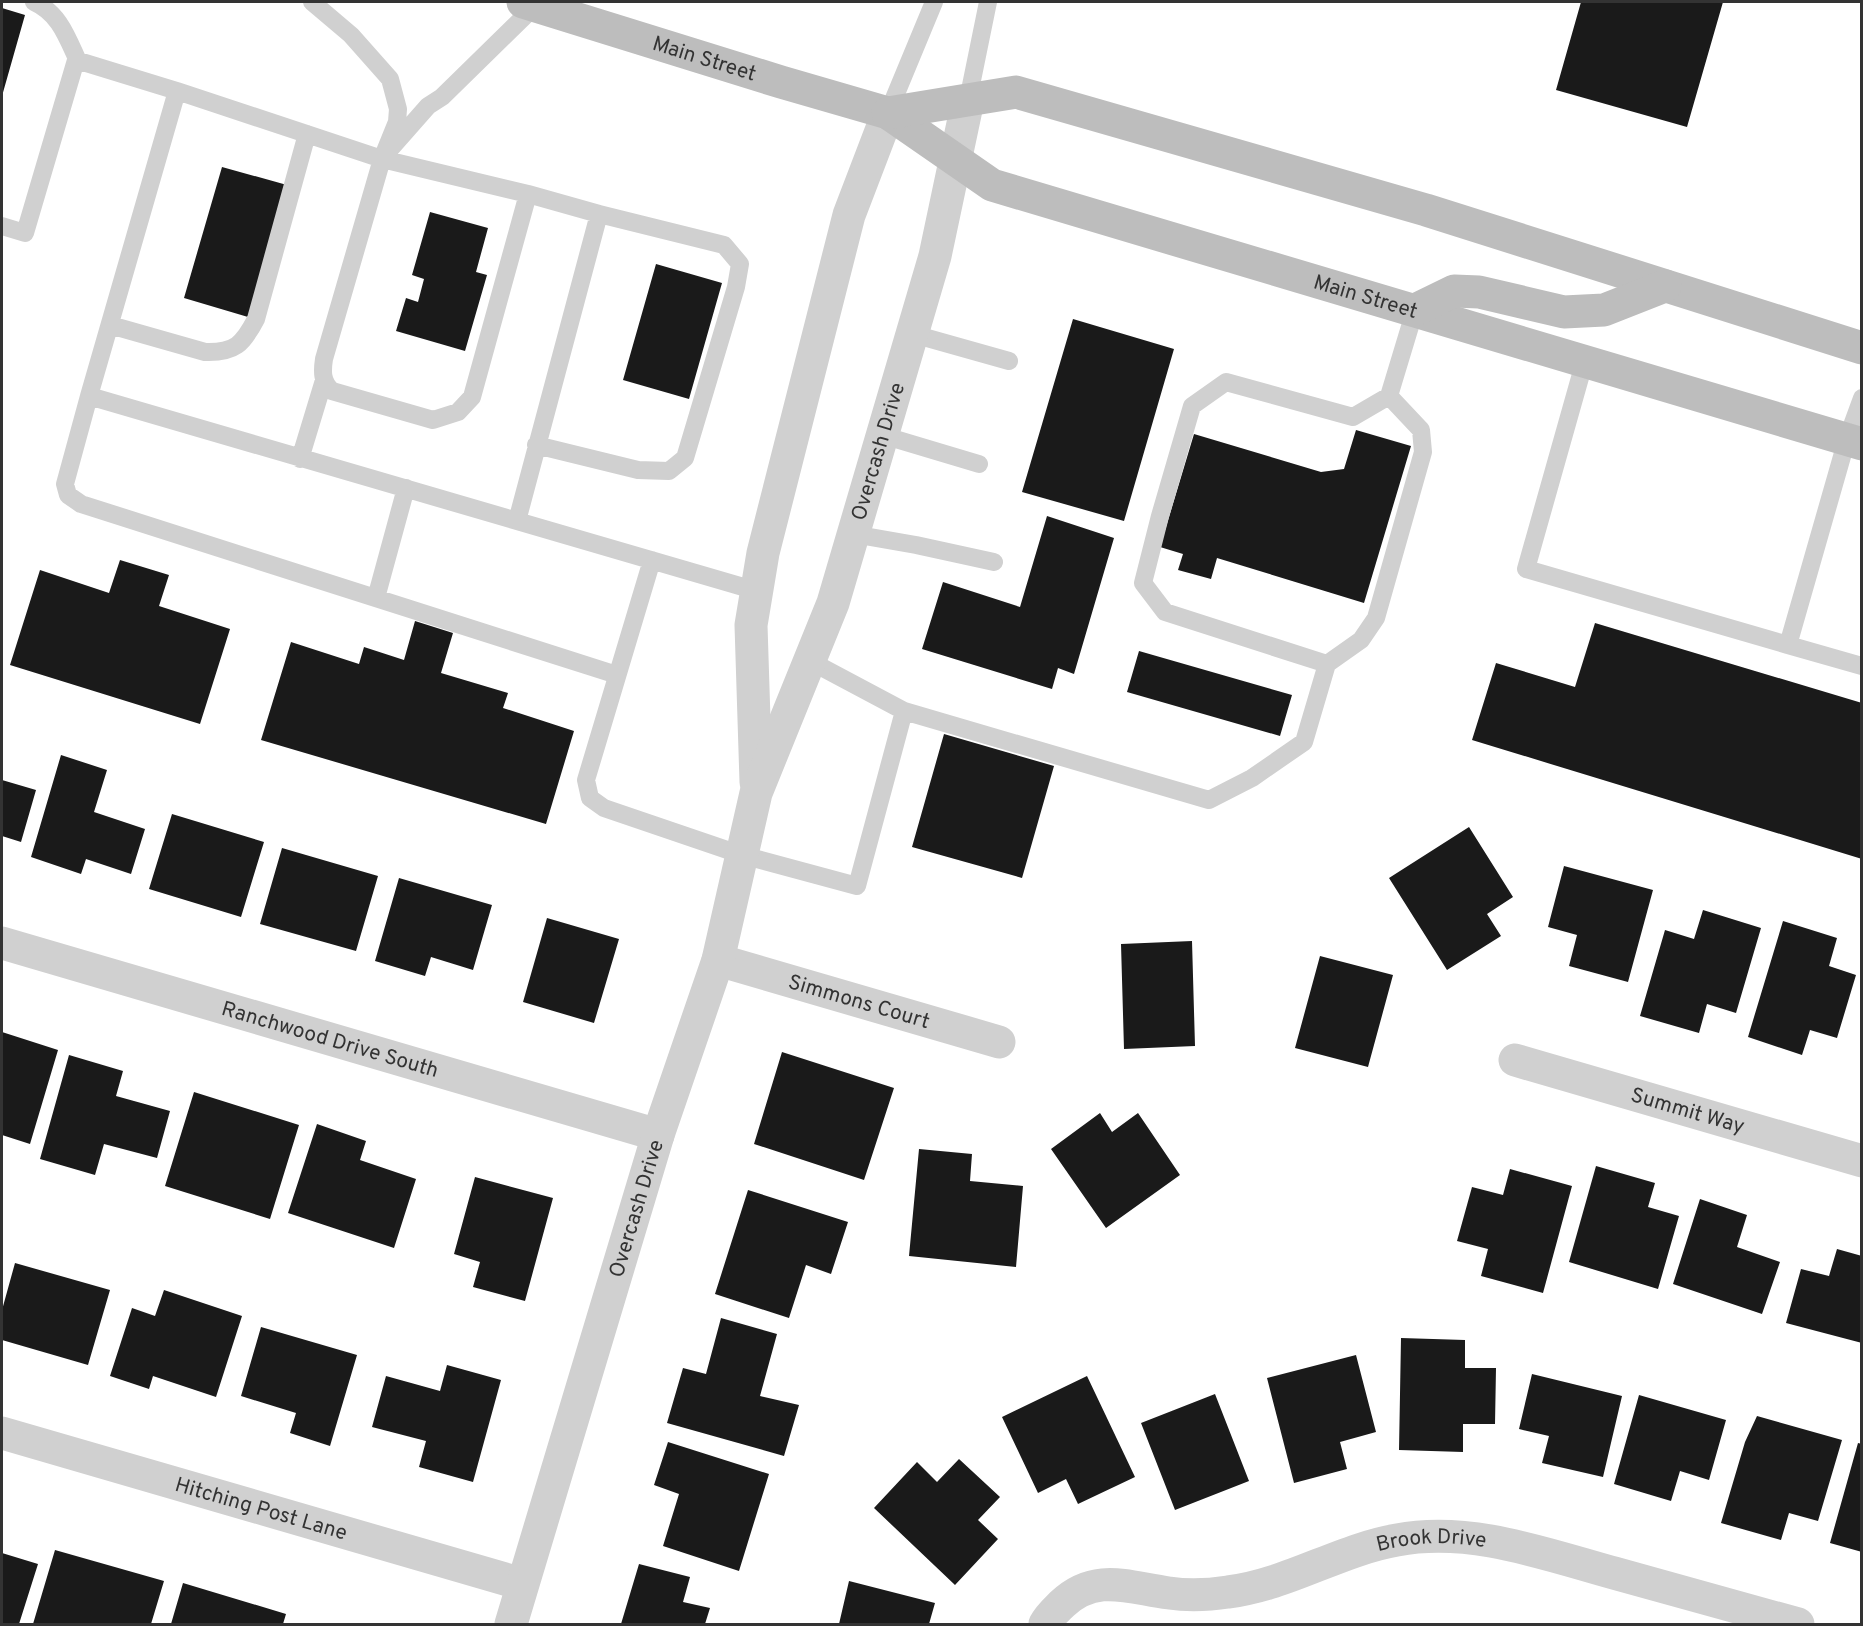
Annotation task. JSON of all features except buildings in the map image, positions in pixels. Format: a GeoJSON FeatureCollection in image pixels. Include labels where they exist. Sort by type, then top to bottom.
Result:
{"type":"FeatureCollection","features":[{"type":"Feature","properties":{"kind":"main road","name":"Main Street"},"geometry":{"type":"LineString","coordinates":[[529,3],[571,8],[770,79],[888,113],[992,185],[1854,442]]}},
{"type":"Feature","properties":{"kind":"main road","name":"Main Street"},"geometry":{"type":"LineString","coordinates":[[888,113],[1016,92],[1426,210],[1862,348]]}},
{"type":"Feature","properties":{"kind":"main road"},"geometry":{"type":"LineString","coordinates":[[1415,310],[1454,291],[1488,293],[1564,312],[1604,310],[1665,286]]}},
{"type":"Feature","properties":{"kind":"street","name":"Overcash Drive"},"geometry":{"type":"LineString","coordinates":[[511,1624],[658,1135],[718,960],[756,793],[833,603],[854,534],[935,256],[968,100]]}},
{"type":"Feature","properties":{"kind":"street","name":"Overcash Drive"},"geometry":{"type":"LineString","coordinates":[[756,793],[751,625],[763,553],[849,215],[888,113]]}},
{"type":"Feature","properties":{"kind":"street","name":"Ranchwood Drive South"},"geometry":{"type":"LineString","coordinates":[[2,942],[658,1135]]}},
{"type":"Feature","properties":{"kind":"street","name":"Simmons Court"},"geometry":{"type":"LineString","coordinates":[[718,960],[999,1042]]}},
{"type":"Feature","properties":{"kind":"street","name":"Summit Way"},"geometry":{"type":"LineString","coordinates":[[1515,1060],[1862,1161]]}},
{"type":"Feature","properties":{"kind":"street","name":"Hitching Post Lane"},"geometry":{"type":"LineString","coordinates":[[2,1433],[522,1584]]}},
{"type":"Feature","properties":{"kind":"street","name":"Brook Drive"},"geometry":{"type":"LineString","coordinates":[[1055,1613],[1076,1592],[1104,1584],[1121,1584],[1169,1593],[1228,1593],[1260,1586],[1398,1539],[1456,1537],[1483,1539],[1517,1546],[1798,1624]]}},
{"type":"Feature","properties":{"kind":"lane"},"geometry":{"type":"LineString","coordinates":[[34,2],[54,14],[78,61],[177,91],[382,159],[724,245],[740,264],[736,287],[685,459],[669,471],[638,470],[536,445]]}},
{"type":"Feature","properties":{"kind":"lane"},"geometry":{"type":"LineString","coordinates":[[300,459],[324,380],[324,360],[382,159],[397,122],[398,109],[390,79],[351,35],[312,2]]}},
{"type":"Feature","properties":{"kind":"lane"},"geometry":{"type":"LineString","coordinates":[[888,113],[934,2]]}},
{"type":"Feature","properties":{"kind":"lane"},"geometry":{"type":"LineString","coordinates":[[968,100],[988,2]]}},
{"type":"Feature","properties":{"kind":"lane"},"geometry":{"type":"LineString","coordinates":[[382,159],[428,106],[442,97],[529,3]]}},
{"type":"Feature","properties":{"kind":"lane"},"geometry":{"type":"LineString","coordinates":[[2,226],[25,233],[76,60],[78,61]]}},
{"type":"Feature","properties":{"kind":"lane"},"geometry":{"type":"LineString","coordinates":[[177,91],[65,484],[68,495],[81,504],[617,675]]}},
{"type":"Feature","properties":{"kind":"lane"},"geometry":{"type":"LineString","coordinates":[[110,325],[205,352],[231,350],[241,343],[256,319],[307,134]]}},
{"type":"Feature","properties":{"kind":"lane"},"geometry":{"type":"LineString","coordinates":[[324,380],[332,391],[340,395],[433,420],[458,412],[472,397],[528,194]]}},
{"type":"Feature","properties":{"kind":"lane"},"geometry":{"type":"LineString","coordinates":[[517,521],[599,214]]}},
{"type":"Feature","properties":{"kind":"lane"},"geometry":{"type":"LineString","coordinates":[[1327,664],[1165,612],[1143,583],[1192,406],[1226,382],[1353,417],[1389,396],[1415,310]]}},
{"type":"Feature","properties":{"kind":"lane"},"geometry":{"type":"LineString","coordinates":[[912,334],[1009,361]]}},
{"type":"Feature","properties":{"kind":"lane"},"geometry":{"type":"LineString","coordinates":[[1585,360],[1526,570],[1862,666]]}},
{"type":"Feature","properties":{"kind":"lane"},"geometry":{"type":"LineString","coordinates":[[89,396],[757,591]]}},
{"type":"Feature","properties":{"kind":"lane"},"geometry":{"type":"LineString","coordinates":[[810,661],[904,711],[1209,800],[1252,778],[1304,742],[1327,664],[1361,640],[1376,618],[1423,452],[1421,430],[1389,396]]}},
{"type":"Feature","properties":{"kind":"lane"},"geometry":{"type":"LineString","coordinates":[[1788,645],[1854,442],[1862,398]]}},
{"type":"Feature","properties":{"kind":"lane"},"geometry":{"type":"LineString","coordinates":[[882,435],[979,464]]}},
{"type":"Feature","properties":{"kind":"lane"},"geometry":{"type":"LineString","coordinates":[[376,598],[406,488]]}},
{"type":"Feature","properties":{"kind":"lane"},"geometry":{"type":"LineString","coordinates":[[854,534],[994,562]]}},
{"type":"Feature","properties":{"kind":"lane"},"geometry":{"type":"LineString","coordinates":[[652,560],[586,780],[590,798],[604,808],[742,855],[857,886],[904,711]]}}]}
